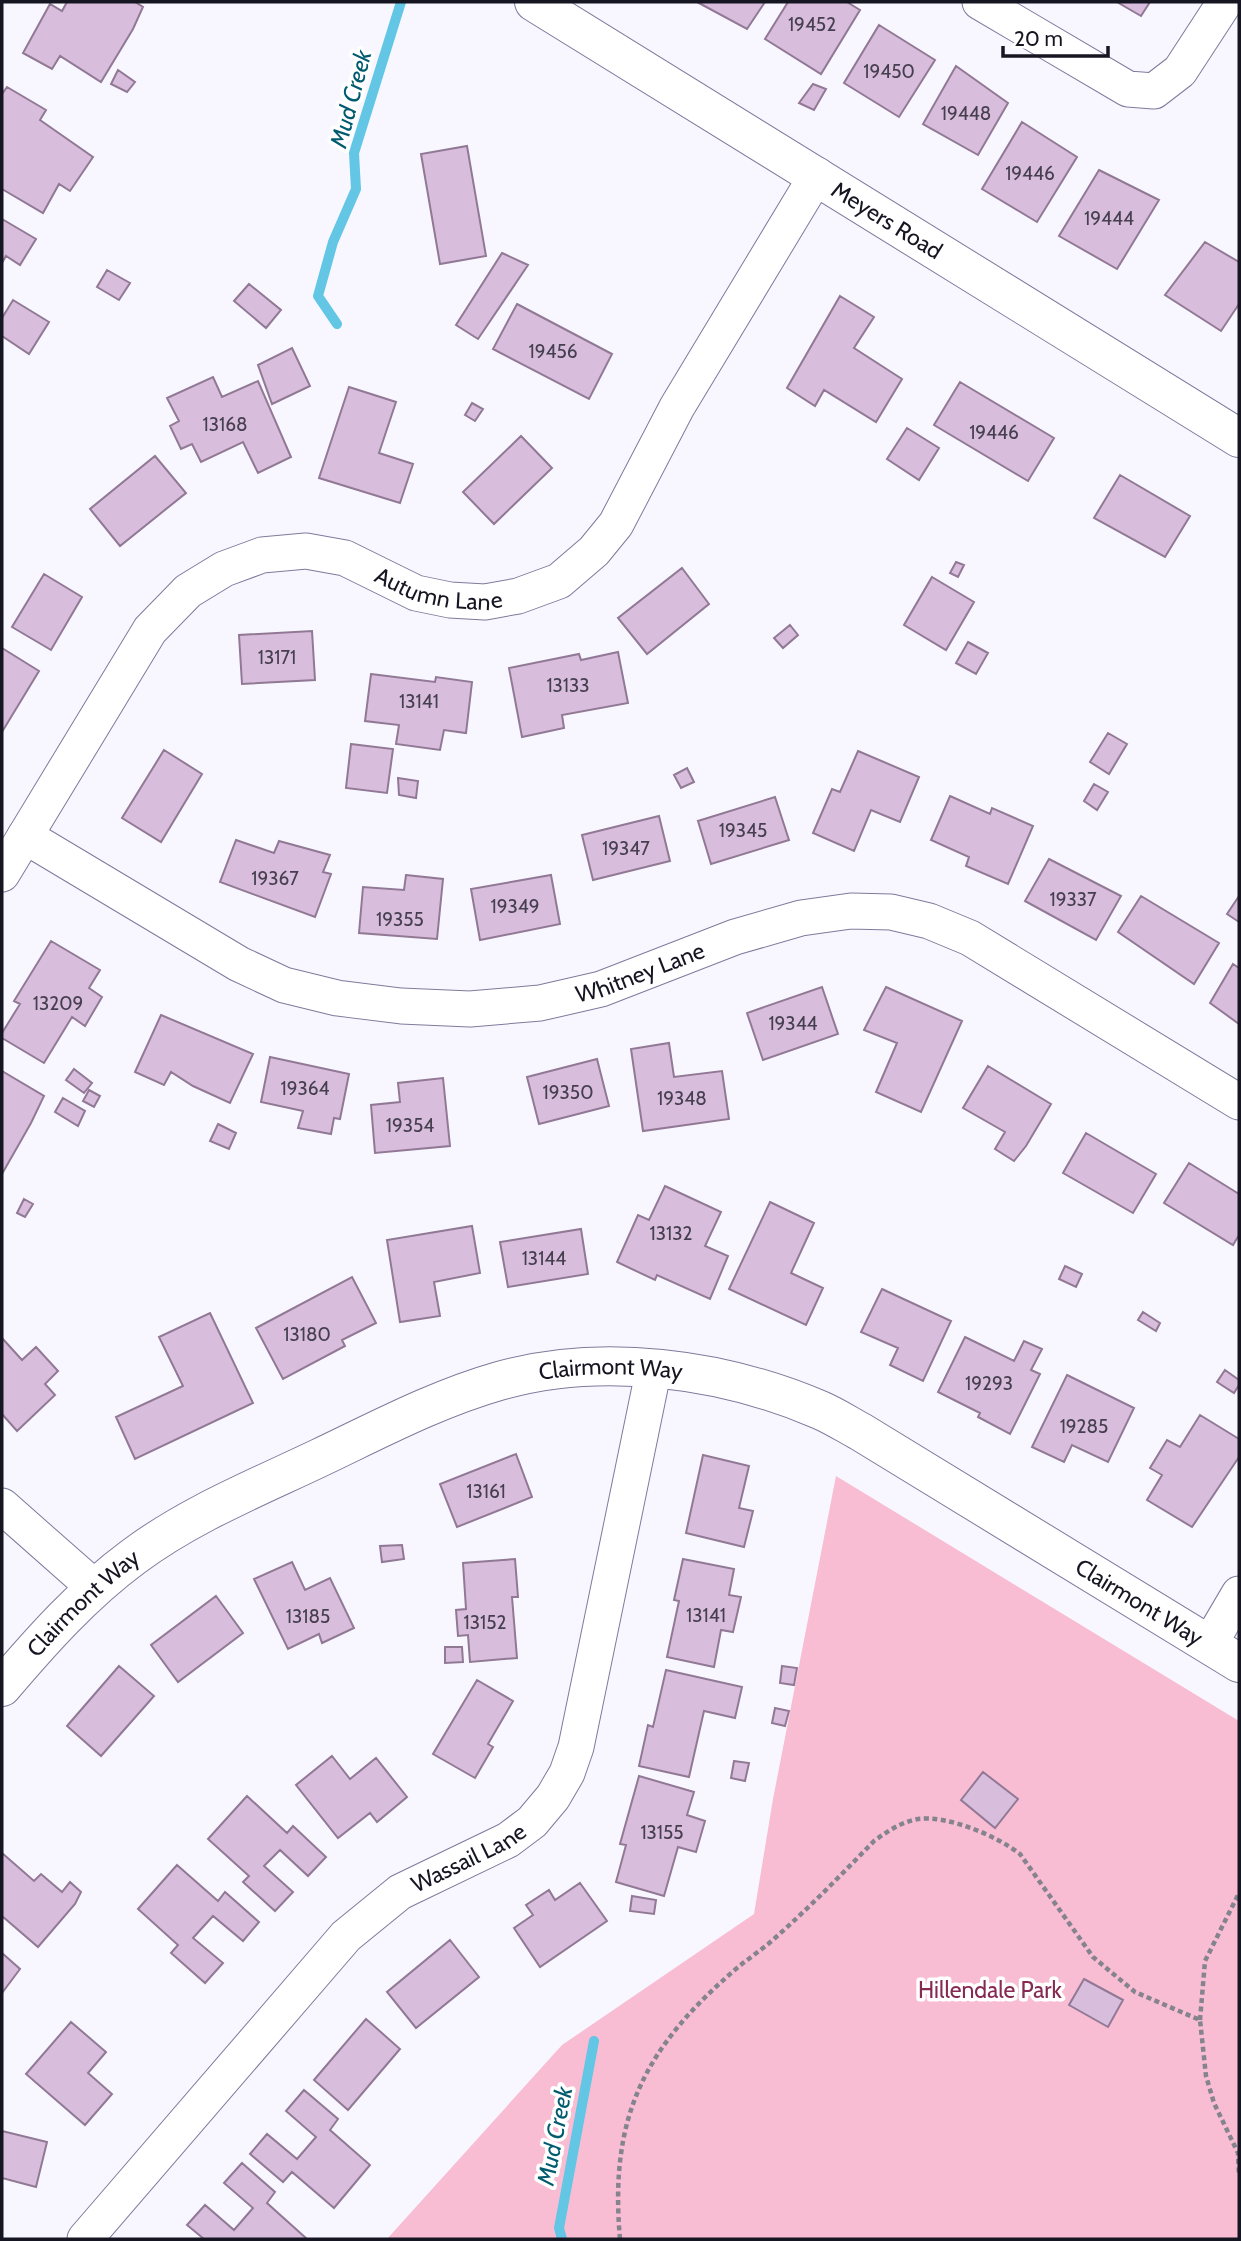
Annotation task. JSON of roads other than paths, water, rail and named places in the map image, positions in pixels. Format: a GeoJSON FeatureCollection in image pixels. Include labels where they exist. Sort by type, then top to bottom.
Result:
{"type":"FeatureCollection","features":[{"type":"Feature","properties":{"kind":"street","name":"Meyers Road"},"geometry":{"type":"LineString","coordinates":[[534,2],[1239,438]]}},
{"type":"Feature","properties":{"kind":"street"},"geometry":{"type":"LineString","coordinates":[[981,2],[1128,89],[1154,91],[1180,71],[1225,2]]}},
{"type":"Feature","properties":{"kind":"street","name":"Autumn Lane"},"geometry":{"type":"LineString","coordinates":[[2,874],[150,630],[188,592],[224,569],[261,555],[306,551],[345,558],[415,593],[450,600],[485,602],[518,596],[559,580],[594,551],[616,524],[677,407],[817,175]]}},
{"type":"Feature","properties":{"kind":"street","name":"Whitney Lane"},"geometry":{"type":"LineString","coordinates":[[25,836],[239,964],[284,985],[337,998],[401,1006],[470,1009],[540,1003],[601,989],[735,937],[801,918],[851,911],[891,912],[929,921],[970,938],[1239,1102]]}},
{"type":"Feature","properties":{"kind":"street","name":"Clairmont Way"},"geometry":{"type":"LineString","coordinates":[[2,1687],[53,1628],[95,1588],[133,1557],[195,1517],[437,1402],[500,1381],[549,1370],[604,1366],[654,1368],[727,1381],[771,1392],[820,1410],[861,1432],[1224,1654]]}},
{"type":"Feature","properties":{"kind":"street","name":"Wassail Lane"},"geometry":{"type":"LineString","coordinates":[[85,2239],[346,1936],[400,1892],[508,1840],[531,1822],[553,1797],[567,1773],[576,1747],[654,1368]]}},
{"type":"Feature","properties":{"kind":"street"},"geometry":{"type":"LineString","coordinates":[[2,1506],[95,1588]]}},
{"type":"Feature","properties":{"kind":"street"},"geometry":{"type":"LineString","coordinates":[[1224,1654],[1239,1594]]}},
{"type":"Feature","properties":{"kind":"waterway","name":"Mud Creek"},"geometry":{"type":"LineString","coordinates":[[337,324],[318,296],[333,242],[356,189],[354,153],[401,2]]}},
{"type":"Feature","properties":{"kind":"waterway","name":"Mud Creek"},"geometry":{"type":"LineString","coordinates":[[562,2239],[559,2228],[594,2041]]}},
{"type":"Feature","properties":{"kind":"park label","name":"Hillendale Park"},"geometry":{"type":"Point","coordinates":[990,1990]}}]}
